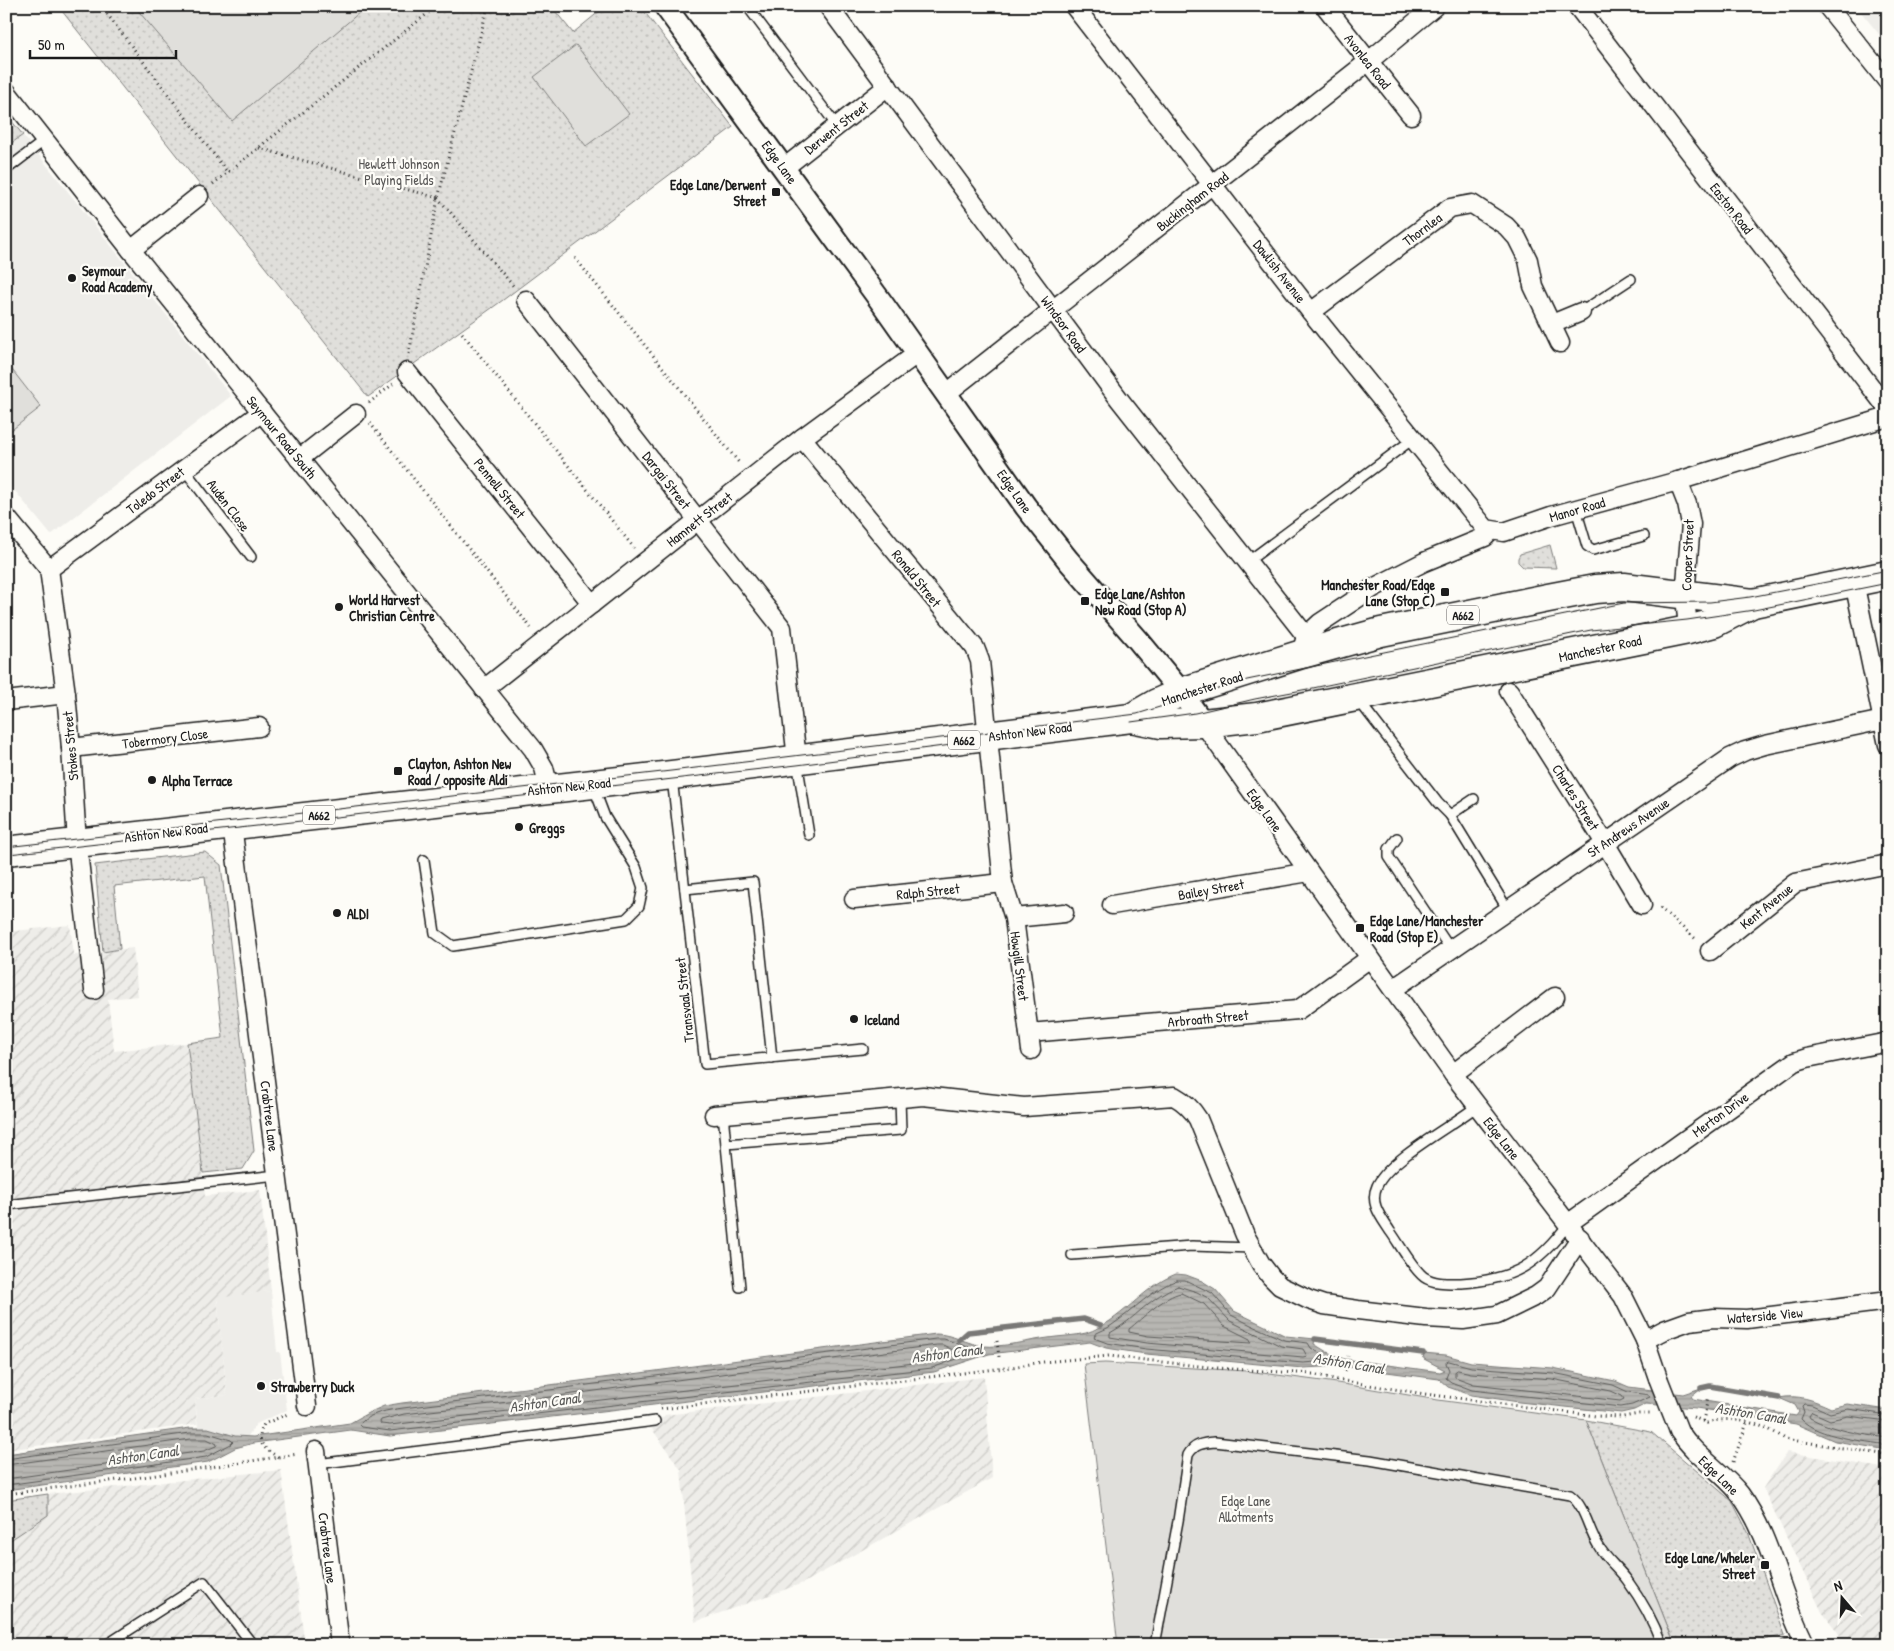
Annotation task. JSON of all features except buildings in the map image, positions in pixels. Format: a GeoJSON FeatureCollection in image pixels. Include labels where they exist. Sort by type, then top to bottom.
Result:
{"type":"FeatureCollection","features":[{"type":"Feature","properties":{"kind":"main road","name":"Manchester Road"},"geometry":{"type":"LineString","coordinates":[[1131,718],[1161,724],[1203,723],[1257,717],[1688,630],[1714,623],[1753,603],[1888,575]]}},
{"type":"Feature","properties":{"kind":"main road","name":"Manchester Road"},"geometry":{"type":"LineString","coordinates":[[1131,718],[1157,702],[1304,645],[1380,632],[1595,589],[1637,588],[1753,603]]}},
{"type":"Feature","properties":{"kind":"main road","name":"Ashton New Road"},"geometry":{"type":"LineString","coordinates":[[6,851],[672,775],[796,758],[989,737],[1131,718]]}},
{"type":"Feature","properties":{"kind":"street","name":"Edge Lane"},"geometry":{"type":"LineString","coordinates":[[665,6],[918,352],[1026,507],[1068,560],[1181,692],[1452,1074],[1623,1296],[1645,1340],[1679,1431],[1699,1455],[1740,1494],[1755,1519],[1805,1643]]}},
{"type":"Feature","properties":{"kind":"street","name":"Windsor Road"},"geometry":{"type":"LineString","coordinates":[[828,6],[1119,399],[1284,609],[1304,645]]}},
{"type":"Feature","properties":{"kind":"street","name":"Dawlish Avenue"},"geometry":{"type":"LineString","coordinates":[[1074,6],[1311,312],[1486,529],[1491,531]]}},
{"type":"Feature","properties":{"kind":"street","name":"Avonlea Road"},"geometry":{"type":"LineString","coordinates":[[1325,6],[1411,115]]}},
{"type":"Feature","properties":{"kind":"street","name":"Buckingham Road"},"geometry":{"type":"LineString","coordinates":[[947,393],[1369,61],[1435,6]]}},
{"type":"Feature","properties":{"kind":"street","name":"Easton Road"},"geometry":{"type":"LineString","coordinates":[[1577,6],[1888,409]]}},
{"type":"Feature","properties":{"kind":"street"},"geometry":{"type":"LineString","coordinates":[[1827,6],[1888,82]]}},
{"type":"Feature","properties":{"kind":"street","name":"Derwent Street"},"geometry":{"type":"LineString","coordinates":[[784,168],[888,86]]}},
{"type":"Feature","properties":{"kind":"street","name":"Seymour Road South"},"geometry":{"type":"LineString","coordinates":[[6,91],[533,749],[544,768],[549,788]]}},
{"type":"Feature","properties":{"kind":"street"},"geometry":{"type":"LineString","coordinates":[[132,250],[199,196]]}},
{"type":"Feature","properties":{"kind":"street","name":"Thornlea"},"geometry":{"type":"LineString","coordinates":[[1311,312],[1450,208],[1472,204],[1506,226],[1517,238],[1528,260],[1532,286],[1560,343]]}},
{"type":"Feature","properties":{"kind":"street","name":"Dargai Street"},"geometry":{"type":"LineString","coordinates":[[526,300],[782,628],[796,758]]}},
{"type":"Feature","properties":{"kind":"street"},"geometry":{"type":"LineString","coordinates":[[1552,324],[1581,312]]}},
{"type":"Feature","properties":{"kind":"street","name":"Hamnett Street"},"geometry":{"type":"LineString","coordinates":[[484,689],[802,438],[918,352]]}},
{"type":"Feature","properties":{"kind":"street","name":"Pennell Street"},"geometry":{"type":"LineString","coordinates":[[407,372],[592,604]]}},
{"type":"Feature","properties":{"kind":"street","name":"Toledo Street"},"geometry":{"type":"LineString","coordinates":[[49,569],[262,412]]}},
{"type":"Feature","properties":{"kind":"street"},"geometry":{"type":"LineString","coordinates":[[299,459],[358,412]]}},
{"type":"Feature","properties":{"kind":"street","name":"Manor Road"},"geometry":{"type":"LineString","coordinates":[[1304,645],[1337,610],[1373,588],[1424,562],[1485,537],[1491,531],[1504,532],[1888,417]]}},
{"type":"Feature","properties":{"kind":"street","name":"Ronald Street"},"geometry":{"type":"LineString","coordinates":[[802,438],[975,648],[980,662],[989,737],[1003,883]]}},
{"type":"Feature","properties":{"kind":"street","name":"Cooper Street"},"geometry":{"type":"LineString","coordinates":[[1678,481],[1687,504],[1691,524],[1685,595],[1688,630]]}},
{"type":"Feature","properties":{"kind":"street"},"geometry":{"type":"LineString","coordinates":[[6,518],[49,569]]}},
{"type":"Feature","properties":{"kind":"street","name":"Stokes Street"},"geometry":{"type":"LineString","coordinates":[[49,569],[66,694],[77,843],[94,990]]}},
{"type":"Feature","properties":{"kind":"street"},"geometry":{"type":"LineString","coordinates":[[1854,582],[1885,719],[1888,745]]}},
{"type":"Feature","properties":{"kind":"street","name":"Charles Street"},"geometry":{"type":"LineString","coordinates":[[1509,691],[1605,843],[1642,906]]}},
{"type":"Feature","properties":{"kind":"street"},"geometry":{"type":"LineString","coordinates":[[6,701],[66,694]]}},
{"type":"Feature","properties":{"kind":"street","name":"St Andrews Avenue"},"geometry":{"type":"LineString","coordinates":[[1393,990],[1730,758],[1765,745],[1885,719]]}},
{"type":"Feature","properties":{"kind":"street","name":"Tobermory Close"},"geometry":{"type":"LineString","coordinates":[[71,748],[259,727]]}},
{"type":"Feature","properties":{"kind":"street","name":"Crabtree Lane"},"geometry":{"type":"LineString","coordinates":[[232,825],[307,1406]]}},
{"type":"Feature","properties":{"kind":"street","name":"Kent Avenue"},"geometry":{"type":"LineString","coordinates":[[1710,951],[1795,883],[1888,864]]}},
{"type":"Feature","properties":{"kind":"street","name":"Bailey Street"},"geometry":{"type":"LineString","coordinates":[[1112,905],[1309,872]]}},
{"type":"Feature","properties":{"kind":"street","name":"Ralph Street"},"geometry":{"type":"LineString","coordinates":[[854,899],[1003,883]]}},
{"type":"Feature","properties":{"kind":"street","name":"Howgill Street"},"geometry":{"type":"LineString","coordinates":[[1003,883],[1014,918],[1030,1041]]}},
{"type":"Feature","properties":{"kind":"street"},"geometry":{"type":"LineString","coordinates":[[1014,918],[1064,913]]}},
{"type":"Feature","properties":{"kind":"street","name":"Arbroath Street"},"geometry":{"type":"LineString","coordinates":[[1030,1041],[1298,1010],[1370,958]]}},
{"type":"Feature","properties":{"kind":"street"},"geometry":{"type":"LineString","coordinates":[[1452,1074],[1555,997]]}},
{"type":"Feature","properties":{"kind":"street","name":"Merton Drive"},"geometry":{"type":"LineString","coordinates":[[1568,1223],[1794,1062],[1888,1042]]}},
{"type":"Feature","properties":{"kind":"street"},"geometry":{"type":"LineString","coordinates":[[718,1115],[923,1096],[1024,1107],[1174,1096],[1188,1105],[1198,1119],[1252,1248],[1271,1277],[1280,1286],[1310,1300],[1324,1305],[1358,1310],[1463,1320],[1497,1315],[1548,1288],[1580,1238]]}},
{"type":"Feature","properties":{"kind":"street","name":"Waterside View"},"geometry":{"type":"LineString","coordinates":[[1645,1340],[1688,1321],[1714,1318],[1747,1319],[1888,1301]]}},
{"type":"Feature","properties":{"kind":"street","name":"Crabtree Lane"},"geometry":{"type":"LineString","coordinates":[[317,1457],[340,1645]]}},
{"type":"Feature","properties":{"kind":"lane"},"geometry":{"type":"LineString","coordinates":[[747,6],[837,126]]}},
{"type":"Feature","properties":{"kind":"lane"},"geometry":{"type":"LineString","coordinates":[[6,170],[45,140]]}},
{"type":"Feature","properties":{"kind":"lane"},"geometry":{"type":"LineString","coordinates":[[1581,312],[1631,279]]}},
{"type":"Feature","properties":{"kind":"lane"},"geometry":{"type":"LineString","coordinates":[[1247,562],[1413,438]]}},
{"type":"Feature","properties":{"kind":"lane","name":"Auden Close"},"geometry":{"type":"LineString","coordinates":[[184,469],[251,557]]}},
{"type":"Feature","properties":{"kind":"lane"},"geometry":{"type":"LineString","coordinates":[[1576,509],[1587,546],[1594,550],[1644,536]]}},
{"type":"Feature","properties":{"kind":"lane"},"geometry":{"type":"LineString","coordinates":[[1356,696],[1438,803],[1450,815],[1508,910]]}},
{"type":"Feature","properties":{"kind":"lane"},"geometry":{"type":"LineString","coordinates":[[796,758],[809,835]]}},
{"type":"Feature","properties":{"kind":"lane","name":"Transvaal Street"},"geometry":{"type":"LineString","coordinates":[[672,775],[705,1064],[863,1049]]}},
{"type":"Feature","properties":{"kind":"lane"},"geometry":{"type":"LineString","coordinates":[[424,860],[435,933],[453,946],[626,919],[639,906],[644,888],[636,867],[605,817],[592,783]]}},
{"type":"Feature","properties":{"kind":"lane"},"geometry":{"type":"LineString","coordinates":[[1450,815],[1474,799]]}},
{"type":"Feature","properties":{"kind":"lane"},"geometry":{"type":"LineString","coordinates":[[1397,838],[1389,849],[1389,857],[1450,950]]}},
{"type":"Feature","properties":{"kind":"lane"},"geometry":{"type":"LineString","coordinates":[[685,889],[753,882],[772,1058]]}},
{"type":"Feature","properties":{"kind":"lane"},"geometry":{"type":"LineString","coordinates":[[726,1144],[901,1130],[900,1099]]}},
{"type":"Feature","properties":{"kind":"lane"},"geometry":{"type":"LineString","coordinates":[[1477,1106],[1405,1157],[1389,1170],[1377,1184],[1374,1194],[1375,1207],[1413,1264],[1423,1276],[1446,1283],[1492,1279],[1518,1272],[1537,1259],[1551,1246],[1568,1223]]}},
{"type":"Feature","properties":{"kind":"lane"},"geometry":{"type":"LineString","coordinates":[[718,1115],[726,1144],[740,1287]]}},
{"type":"Feature","properties":{"kind":"lane"},"geometry":{"type":"LineString","coordinates":[[6,1204],[278,1175]]}},
{"type":"Feature","properties":{"kind":"lane"},"geometry":{"type":"LineString","coordinates":[[1072,1255],[1192,1246],[1252,1248]]}},
{"type":"Feature","properties":{"kind":"lane"},"geometry":{"type":"LineString","coordinates":[[317,1457],[655,1421]]}},
{"type":"Feature","properties":{"kind":"lane"},"geometry":{"type":"LineString","coordinates":[[1154,1645],[1178,1521],[1188,1455],[1192,1448],[1201,1443],[1215,1442],[1370,1460],[1570,1495],[1583,1510],[1588,1527],[1599,1547],[1627,1580],[1662,1645]]}},
{"type":"Feature","properties":{"kind":"lane"},"geometry":{"type":"LineString","coordinates":[[106,1645],[204,1582],[253,1645]]}},
{"type":"Feature","properties":{"kind":"lane"},"geometry":{"type":"LineString","coordinates":[[1785,1645],[1805,1643]]}},
{"type":"Feature","properties":{"kind":"path"},"geometry":{"type":"LineString","coordinates":[[101,6],[228,173]]}},
{"type":"Feature","properties":{"kind":"path"},"geometry":{"type":"LineString","coordinates":[[199,196],[437,6]]}},
{"type":"Feature","properties":{"kind":"path"},"geometry":{"type":"LineString","coordinates":[[488,6],[438,198],[407,372],[358,412],[543,643]]}},
{"type":"Feature","properties":{"kind":"path"},"geometry":{"type":"LineString","coordinates":[[259,148],[438,198],[526,300]]}},
{"type":"Feature","properties":{"kind":"path"},"geometry":{"type":"LineString","coordinates":[[575,258],[751,478]]}},
{"type":"Feature","properties":{"kind":"path"},"geometry":{"type":"LineString","coordinates":[[462,333],[645,562]]}},
{"type":"Feature","properties":{"kind":"path"},"geometry":{"type":"LineString","coordinates":[[1642,906],[1654,903],[1710,951]]}},
{"type":"Feature","properties":{"kind":"path"},"geometry":{"type":"LineString","coordinates":[[997,1341],[999,1357]]}},
{"type":"Feature","properties":{"kind":"path"},"geometry":{"type":"LineString","coordinates":[[656,1410],[1042,1362],[1109,1356],[1217,1368],[1313,1374],[1338,1380],[1425,1394],[1596,1416],[1623,1417],[1639,1414]]}},
{"type":"Feature","properties":{"kind":"path"},"geometry":{"type":"LineString","coordinates":[[1345,1372],[1348,1356]]}},
{"type":"Feature","properties":{"kind":"path"},"geometry":{"type":"LineString","coordinates":[[1703,1421],[1708,1398]]}},
{"type":"Feature","properties":{"kind":"path"},"geometry":{"type":"LineString","coordinates":[[279,1457],[267,1450],[262,1444],[259,1433],[264,1424],[307,1406]]}},
{"type":"Feature","properties":{"kind":"path"},"geometry":{"type":"LineString","coordinates":[[1727,1480],[1747,1423],[1772,1429],[1785,1439],[1888,1455]]}},
{"type":"Feature","properties":{"kind":"path"},"geometry":{"type":"LineString","coordinates":[[6,1494],[279,1457],[317,1457]]}},
{"type":"Feature","properties":{"kind":"shaded area"},"geometry":{"type":"Polygon","coordinates":[[[1856,6],[1888,6],[1888,45],[1856,6]]]}},
{"type":"Feature","properties":{"kind":"shaded area","name":"Seymour Road Academy"},"geometry":{"type":"Polygon","coordinates":[[[6,114],[231,396],[51,535],[6,480],[6,114]]]}},
{"type":"Feature","properties":{"kind":"shaded area"},"geometry":{"type":"Polygon","coordinates":[[[70,925],[74,955],[133,948],[138,996],[108,999],[114,1051],[187,1043],[205,1196],[260,1190],[271,1291],[217,1298],[227,1395],[195,1399],[197,1424],[6,1450],[6,932],[70,925]]]}},
{"type":"Feature","properties":{"kind":"shaded area"},"geometry":{"type":"Polygon","coordinates":[[[271,1291],[277,1352],[280,1352],[287,1410],[256,1424],[248,1436],[235,1436],[208,1428],[198,1428],[195,1399],[227,1395],[217,1297],[271,1291]]]}},
{"type":"Feature","properties":{"kind":"shaded area"},"geometry":{"type":"Polygon","coordinates":[[[984,1377],[992,1478],[803,1583],[695,1622],[681,1470],[652,1429],[665,1415],[984,1377]]]}},
{"type":"Feature","properties":{"kind":"shaded area"},"geometry":{"type":"Polygon","coordinates":[[[1787,1452],[1888,1469],[1888,1645],[1845,1645],[1822,1612],[1763,1488],[1787,1452]]]}},
{"type":"Feature","properties":{"kind":"shaded area"},"geometry":{"type":"Polygon","coordinates":[[[281,1470],[305,1645],[6,1645],[6,1543],[48,1515],[48,1494],[281,1470]]]}},
{"type":"Feature","properties":{"kind":"green space","name":"Hewlett Johnson Playing Fields"},"geometry":{"type":"Polygon","coordinates":[[[58,6],[551,6],[573,33],[606,6],[640,6],[733,127],[503,300],[368,397],[58,6]]]}},
{"type":"Feature","properties":{"kind":"green space"},"geometry":{"type":"Polygon","coordinates":[[[134,6],[367,6],[232,121],[134,6]]]}},
{"type":"Feature","properties":{"kind":"green space"},"geometry":{"type":"Polygon","coordinates":[[[576,45],[629,114],[586,146],[534,77],[576,45]]]}},
{"type":"Feature","properties":{"kind":"green space"},"geometry":{"type":"Polygon","coordinates":[[[6,114],[23,135],[6,147],[6,114]]]}},
{"type":"Feature","properties":{"kind":"green space"},"geometry":{"type":"Polygon","coordinates":[[[6,362],[41,407],[9,432],[6,429],[6,362]]]}},
{"type":"Feature","properties":{"kind":"green space"},"geometry":{"type":"Polygon","coordinates":[[[1550,545],[1556,568],[1523,567],[1518,562],[1520,554],[1550,545]]]}},
{"type":"Feature","properties":{"kind":"green space"},"geometry":{"type":"Polygon","coordinates":[[[205,852],[221,865],[254,1151],[243,1169],[203,1173],[187,1043],[223,1038],[205,876],[114,886],[120,949],[103,952],[95,865],[205,852]]]}},
{"type":"Feature","properties":{"kind":"green space","name":"Edge Lane Allotments"},"geometry":{"type":"Polygon","coordinates":[[[1105,1363],[1247,1371],[1586,1420],[1675,1645],[1118,1645],[1084,1364],[1105,1363]]]}},
{"type":"Feature","properties":{"kind":"green space"},"geometry":{"type":"Polygon","coordinates":[[[1586,1420],[1651,1432],[1732,1501],[1748,1532],[1785,1635],[1742,1645],[1675,1645],[1586,1420]]]}},
{"type":"Feature","properties":{"kind":"green space"},"geometry":{"type":"Polygon","coordinates":[[[48,1494],[48,1515],[6,1543],[6,1500],[48,1494]]]}},
{"type":"Feature","properties":{"kind":"water","name":"Ashton Canal"},"geometry":{"type":"Polygon","coordinates":[[[1176,1274],[1186,1275],[1202,1281],[1215,1289],[1234,1311],[1286,1336],[1315,1339],[1314,1344],[1344,1359],[1440,1372],[1445,1370],[1424,1359],[1423,1353],[1446,1355],[1471,1362],[1553,1368],[1615,1381],[1629,1387],[1683,1394],[1701,1388],[1691,1396],[1693,1399],[1796,1416],[1799,1412],[1795,1405],[1779,1398],[1806,1398],[1831,1408],[1847,1404],[1888,1410],[1888,1450],[1835,1441],[1796,1424],[1696,1408],[1646,1404],[1634,1410],[1621,1413],[1519,1402],[1471,1395],[1448,1387],[1439,1379],[1342,1366],[1303,1368],[1146,1354],[1106,1348],[1090,1342],[989,1354],[934,1372],[390,1436],[351,1430],[254,1443],[235,1448],[208,1462],[6,1490],[6,1454],[190,1428],[208,1428],[235,1436],[253,1437],[350,1423],[384,1406],[402,1403],[936,1334],[978,1345],[990,1346],[1082,1334],[1099,1328],[1110,1321],[1153,1287],[1176,1274]]]}},
{"type":"Feature","properties":{"kind":"waterway","name":"Ashton Canal"},"geometry":{"type":"LineString","coordinates":[[959,1340],[968,1332],[1084,1319],[1101,1325]]}},
{"type":"Feature","properties":{"kind":"waterway"},"geometry":{"type":"LineString","coordinates":[[1315,1339],[1423,1353]]}},
{"type":"Feature","properties":{"kind":"waterway"},"geometry":{"type":"LineString","coordinates":[[1701,1388],[1710,1386],[1779,1398]]}},
{"type":"Feature","properties":{"kind":"tram line"},"geometry":{"type":"LineString","coordinates":[[6,847],[671,771],[1137,714],[1247,680],[1624,603],[1710,602],[1750,597],[1888,570]]}},
{"type":"Feature","properties":{"kind":"tram line"},"geometry":{"type":"LineString","coordinates":[[1131,722],[1195,713],[1591,630],[1687,620],[1754,610],[1888,583]]}},
{"type":"Feature","properties":{"kind":"tram line"},"geometry":{"type":"LineString","coordinates":[[9,854],[797,765],[967,743]]}},
{"type":"Feature","properties":{"kind":"place","name":"Edge Lane/Derwent Street"},"geometry":{"type":"Point","coordinates":[776,192]}},
{"type":"Feature","properties":{"kind":"place","name":"Seymour Road Academy"},"geometry":{"type":"Point","coordinates":[72,278]}},
{"type":"Feature","properties":{"kind":"place","name":"Manchester Road/Edge Lane (Stop C)"},"geometry":{"type":"Point","coordinates":[1445,592]}},
{"type":"Feature","properties":{"kind":"place","name":"Edge Lane/Ashton New Road (Stop A)"},"geometry":{"type":"Point","coordinates":[1085,601]}},
{"type":"Feature","properties":{"kind":"place","name":"World Harvest Christian Centre"},"geometry":{"type":"Point","coordinates":[339,607]}},
{"type":"Feature","properties":{"kind":"place","name":"Clayton, Ashton New Road / opposite Aldi"},"geometry":{"type":"Point","coordinates":[398,771]}},
{"type":"Feature","properties":{"kind":"place","name":"Alpha Terrace"},"geometry":{"type":"Point","coordinates":[152,780]}},
{"type":"Feature","properties":{"kind":"place","name":"Greggs"},"geometry":{"type":"Point","coordinates":[519,827]}},
{"type":"Feature","properties":{"kind":"place","name":"ALDI"},"geometry":{"type":"Point","coordinates":[337,913]}},
{"type":"Feature","properties":{"kind":"place","name":"Edge Lane/Manchester Road (Stop E)"},"geometry":{"type":"Point","coordinates":[1360,928]}},
{"type":"Feature","properties":{"kind":"place","name":"Iceland"},"geometry":{"type":"Point","coordinates":[854,1019]}},
{"type":"Feature","properties":{"kind":"place","name":"Strawberry Duck"},"geometry":{"type":"Point","coordinates":[261,1386]}},
{"type":"Feature","properties":{"kind":"place","name":"Edge Lane/Wheler Street"},"geometry":{"type":"Point","coordinates":[1765,1565]}}]}
